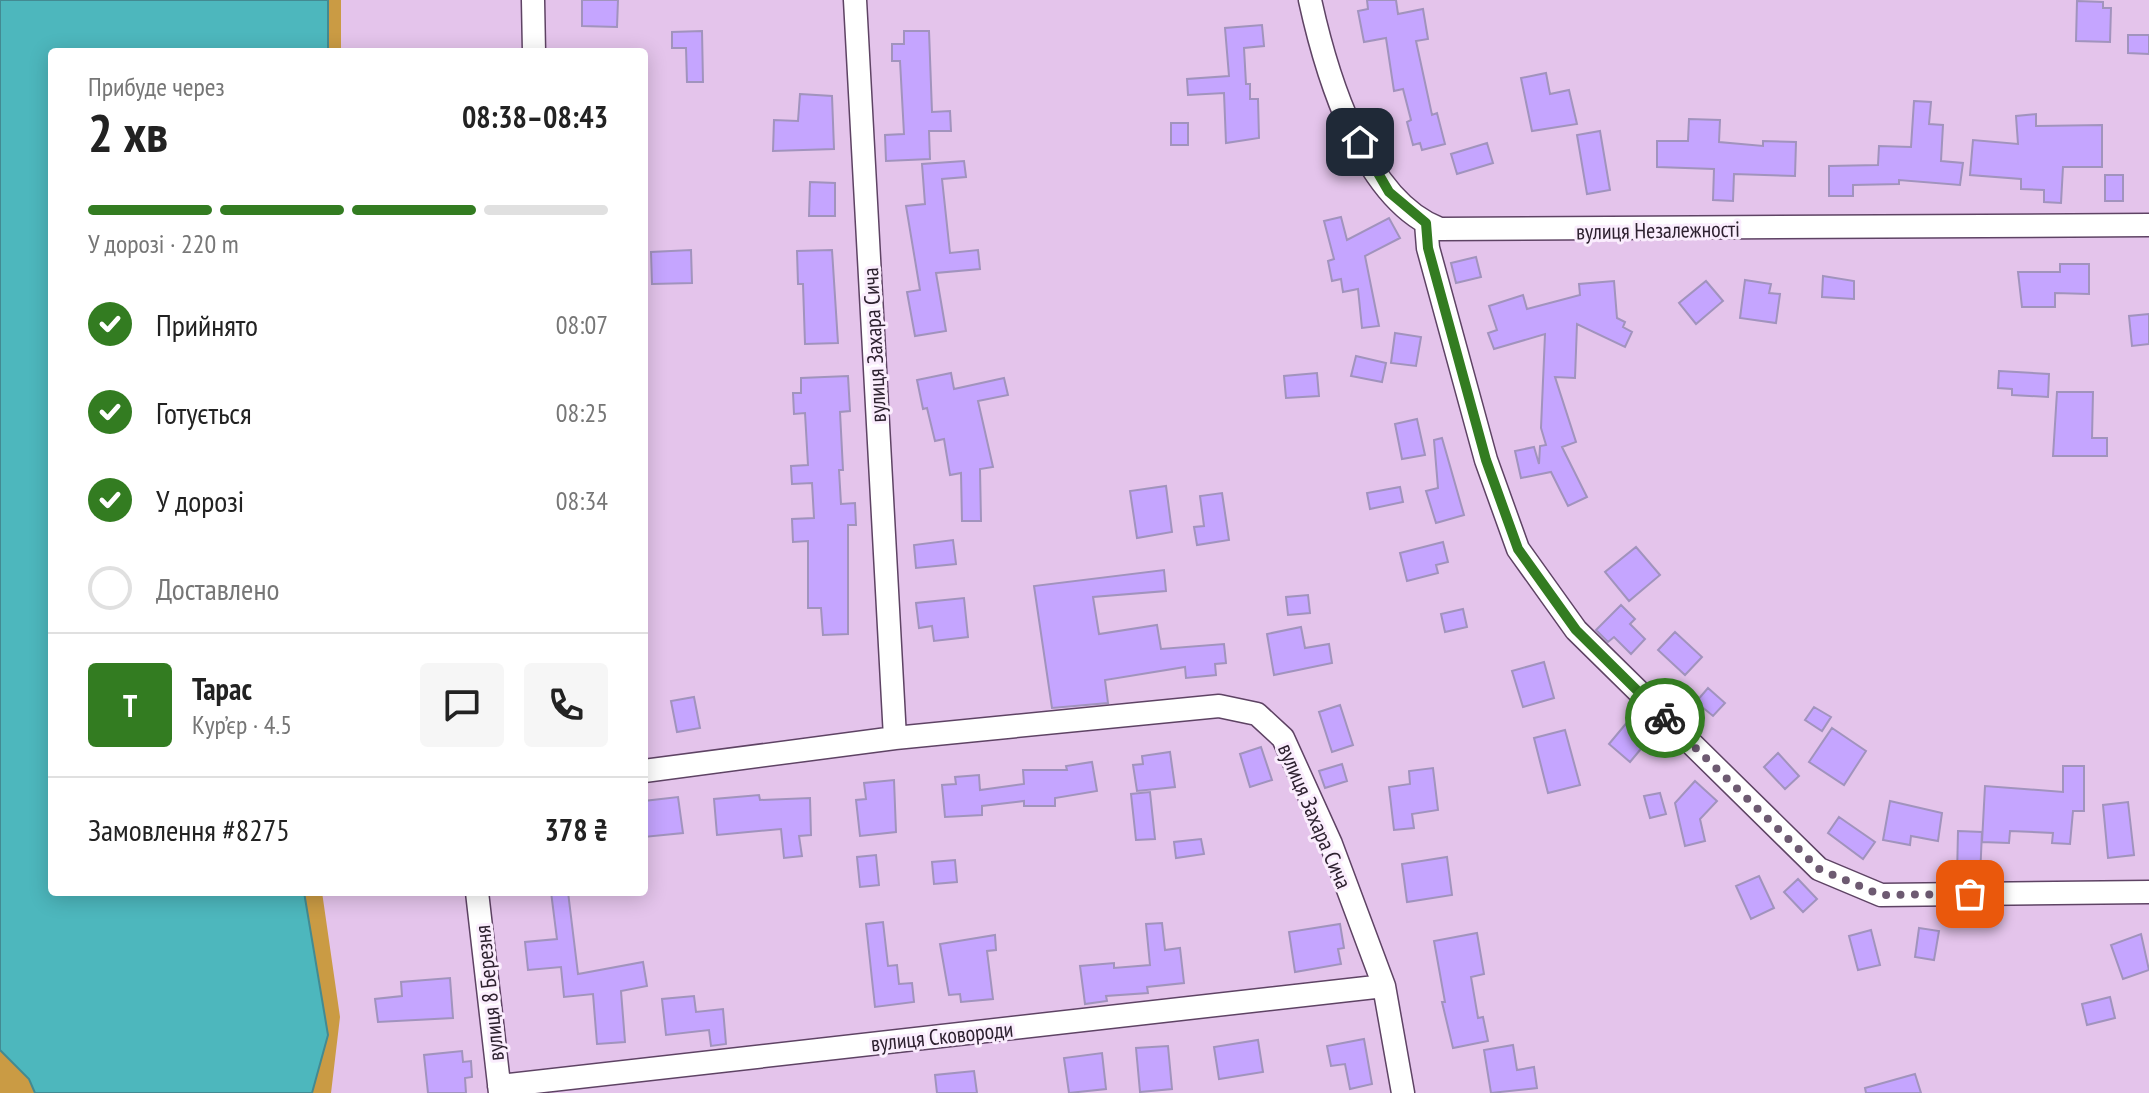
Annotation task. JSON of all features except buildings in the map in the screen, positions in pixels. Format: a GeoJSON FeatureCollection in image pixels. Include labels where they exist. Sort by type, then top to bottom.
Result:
{"type":"FeatureCollection","features":[{"type":"Feature","properties":{"kind":"street"},"geometry":{"type":"LineString","coordinates":[[533,0],[534,48]]}},
{"type":"Feature","properties":{"kind":"street","name":"вулиця Захара Сича"},"geometry":{"type":"LineString","coordinates":[[855,0],[895,738]]}},
{"type":"Feature","properties":{"kind":"street","name":"вулиця Незалежності"},"geometry":{"type":"LineString","coordinates":[[1310,0],[1323,59],[1338,101],[1389,192],[1426,223],[1455,231],[2149,225]]}},
{"type":"Feature","properties":{"kind":"street"},"geometry":{"type":"LineString","coordinates":[[1426,223],[1428,248],[1486,460],[1518,549],[1576,630],[1819,869],[1881,895],[2149,892]]}},
{"type":"Feature","properties":{"kind":"street","name":"вулиця Захара Сича"},"geometry":{"type":"LineString","coordinates":[[648,770],[895,738],[1219,706],[1257,714],[1283,738],[1331,844],[1384,986],[1403,1093]]}},
{"type":"Feature","properties":{"kind":"street","name":"вулиця 8 Березня"},"geometry":{"type":"LineString","coordinates":[[477,896],[500,1089]]}},
{"type":"Feature","properties":{"kind":"street","name":"вулиця Сковороди"},"geometry":{"type":"LineString","coordinates":[[500,1089],[1384,986]]}},
{"type":"Feature","properties":{"kind":"shaded area"},"geometry":{"type":"Polygon","coordinates":[[[0,0],[328,0],[328,48],[48,48],[48,896],[305,896],[328,1035],[312,1093],[35,1093],[29,1079],[0,1050],[0,0]]]}},
{"type":"Feature","properties":{"kind":"shaded area"},"geometry":{"type":"Polygon","coordinates":[[[328,0],[341,0],[341,48],[328,48],[328,0]]]}},
{"type":"Feature","properties":{"kind":"shaded area"},"geometry":{"type":"Polygon","coordinates":[[[305,896],[323,896],[340,1017],[331,1093],[312,1093],[328,1035],[305,896]]]}},
{"type":"Feature","properties":{"kind":"shaded area"},"geometry":{"type":"Polygon","coordinates":[[[0,1050],[29,1079],[35,1093],[0,1093],[0,1050]]]}},
{"type":"Feature","properties":{"kind":"way so far"},"geometry":{"type":"LineString","coordinates":[[1665,718],[1819,869],[1881,895],[1970,894]]}},
{"type":"Feature","properties":{"kind":"route"},"geometry":{"type":"LineString","coordinates":[[1360,142],[1389,192],[1404,208],[1426,223],[1428,248],[1486,460],[1518,549],[1576,630],[1665,718]]}}]}
